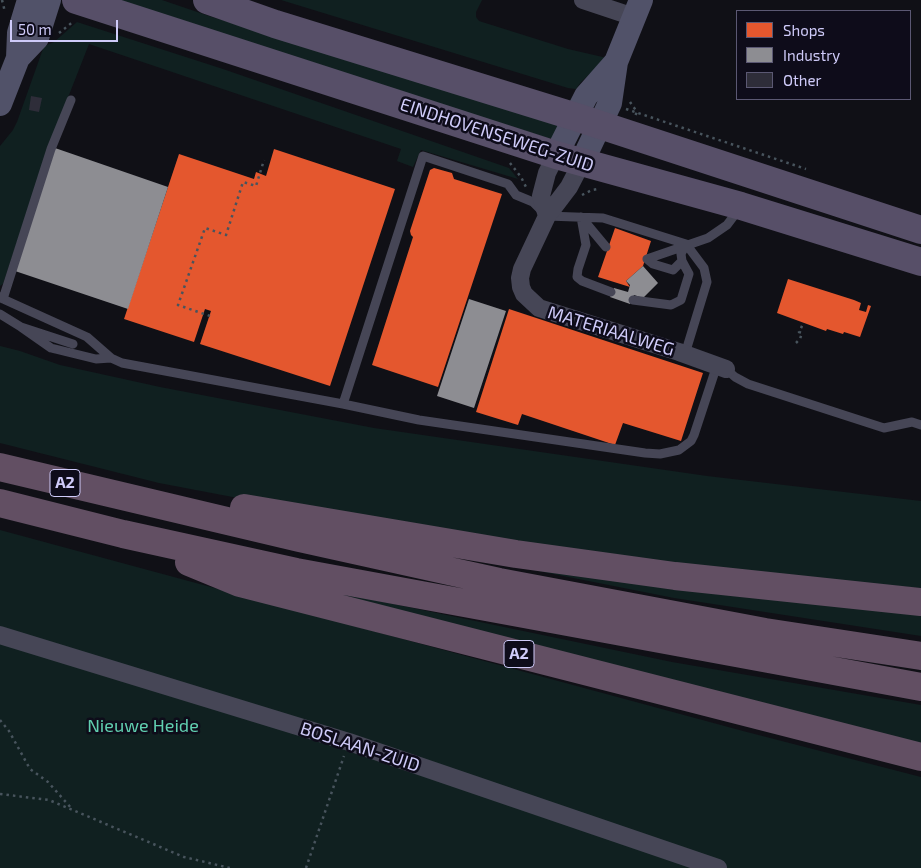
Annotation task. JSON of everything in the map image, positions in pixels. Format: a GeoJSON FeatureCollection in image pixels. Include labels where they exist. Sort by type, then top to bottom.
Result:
{"type":"FeatureCollection","features":[{"type":"Feature","properties":{"kind":"highway","name":"A2"},"geometry":{"type":"LineString","coordinates":[[0,467],[290,536],[499,582],[765,632],[921,656]]}},
{"type":"Feature","properties":{"kind":"highway","name":"A2"},"geometry":{"type":"LineString","coordinates":[[130,498],[242,507],[506,552],[675,576],[921,602]]}},
{"type":"Feature","properties":{"kind":"highway","name":"A2"},"geometry":{"type":"LineString","coordinates":[[0,503],[123,534],[296,572],[921,687]]}},
{"type":"Feature","properties":{"kind":"highway","name":"A2"},"geometry":{"type":"LineString","coordinates":[[123,534],[240,583],[921,757]]}},
{"type":"Feature","properties":{"kind":"main road","name":"EINDHOVENSEWEG-ZUID"},"geometry":{"type":"LineString","coordinates":[[76,0],[556,155],[740,206],[921,262]]}},
{"type":"Feature","properties":{"kind":"main road"},"geometry":{"type":"LineString","coordinates":[[207,0],[284,27],[588,121],[921,230]]}},
{"type":"Feature","properties":{"kind":"street"},"geometry":{"type":"LineString","coordinates":[[0,104],[18,58],[19,33],[29,0]]}},
{"type":"Feature","properties":{"kind":"street"},"geometry":{"type":"LineString","coordinates":[[18,58],[36,38],[49,0]]}},
{"type":"Feature","properties":{"kind":"street"},"geometry":{"type":"LineString","coordinates":[[547,216],[541,196],[547,173],[556,155],[588,121],[610,103],[616,62],[638,8],[583,0]]}},
{"type":"Feature","properties":{"kind":"street"},"geometry":{"type":"LineString","coordinates":[[582,162],[588,121]]}},
{"type":"Feature","properties":{"kind":"street","name":"MATERIAALWEG"},"geometry":{"type":"LineString","coordinates":[[582,162],[570,187],[547,216],[522,269],[521,286],[529,300],[539,308],[721,367]]}},
{"type":"Feature","properties":{"kind":"street","name":"BOSLAAN-ZUID"},"geometry":{"type":"LineString","coordinates":[[0,635],[349,742],[718,868]]}},
{"type":"Feature","properties":{"kind":"lane"},"geometry":{"type":"LineString","coordinates":[[71,100],[51,149],[2,298],[87,337],[111,358],[122,362],[419,420],[645,454],[660,454],[679,450],[690,441],[721,367],[748,384],[884,428],[912,422],[921,425]]}},
{"type":"Feature","properties":{"kind":"lane"},"geometry":{"type":"LineString","coordinates":[[343,404],[423,156],[508,184],[516,195],[533,202],[547,216],[603,218],[686,244],[704,268],[707,282],[685,354]]}},
{"type":"Feature","properties":{"kind":"lane"},"geometry":{"type":"LineString","coordinates":[[682,261],[673,270],[653,264],[647,259],[708,238],[727,225],[740,206]]}},
{"type":"Feature","properties":{"kind":"lane"},"geometry":{"type":"LineString","coordinates":[[581,217],[606,247]]}},
{"type":"Feature","properties":{"kind":"lane"},"geometry":{"type":"LineString","coordinates":[[581,217],[586,245],[577,277],[582,281],[611,292]]}},
{"type":"Feature","properties":{"kind":"lane"},"geometry":{"type":"LineString","coordinates":[[633,300],[671,305],[681,300],[689,274],[682,261],[682,254],[686,244]]}},
{"type":"Feature","properties":{"kind":"lane"},"geometry":{"type":"LineString","coordinates":[[0,314],[51,348],[96,360],[111,358]]}},
{"type":"Feature","properties":{"kind":"lane"},"geometry":{"type":"LineString","coordinates":[[21,327],[72,344]]}},
{"type":"Feature","properties":{"kind":"path"},"geometry":{"type":"LineString","coordinates":[[210,316],[178,306],[205,228],[226,235],[243,182],[256,186],[264,160]]}},
{"type":"Feature","properties":{"kind":"path"},"geometry":{"type":"LineString","coordinates":[[509,162],[525,183],[527,191],[523,198]]}},
{"type":"Feature","properties":{"kind":"path"},"geometry":{"type":"LineString","coordinates":[[567,216],[574,204],[582,196],[592,190],[603,189]]}},
{"type":"Feature","properties":{"kind":"path"},"geometry":{"type":"LineString","coordinates":[[796,343],[800,339],[802,333],[799,332],[803,324]]}},
{"type":"Feature","properties":{"kind":"path"},"geometry":{"type":"LineString","coordinates":[[0,720],[9,731],[30,769],[48,782],[73,810]]}},
{"type":"Feature","properties":{"kind":"path"},"geometry":{"type":"LineString","coordinates":[[306,868],[349,742]]}},
{"type":"Feature","properties":{"kind":"path"},"geometry":{"type":"LineString","coordinates":[[0,794],[49,800],[184,857],[230,868]]}},
{"type":"Feature","properties":{"kind":"green space"},"geometry":{"type":"Polygon","coordinates":[[[95,0],[162,0],[212,17],[526,111],[559,124],[558,138],[548,138],[95,0]]]}},
{"type":"Feature","properties":{"kind":"green space"},"geometry":{"type":"Polygon","coordinates":[[[281,0],[482,0],[476,12],[476,17],[479,21],[568,49],[607,58],[576,89],[568,88],[281,0]]]}},
{"type":"Feature","properties":{"kind":"green space"},"geometry":{"type":"Polygon","coordinates":[[[77,22],[223,69],[509,168],[518,179],[421,150],[413,167],[397,161],[401,149],[89,44],[49,146],[3,284],[0,286],[0,146],[17,122],[44,46],[54,42],[77,22]]]}},
{"type":"Feature","properties":{"kind":"green space"},"geometry":{"type":"Polygon","coordinates":[[[0,346],[60,365],[160,387],[374,428],[707,476],[921,501],[921,588],[662,566],[401,529],[159,483],[0,443],[0,346]]]}},
{"type":"Feature","properties":{"kind":"green space","name":"Nieuwe Heide"},"geometry":{"type":"Polygon","coordinates":[[[0,530],[743,731],[921,777],[921,868],[0,868],[0,530]]]}},
{"type":"Feature","properties":{"kind":"green space"},"geometry":{"type":"Polygon","coordinates":[[[332,530],[921,608],[921,636],[674,598],[332,530]]]}},
{"type":"Feature","properties":{"kind":"green space"},"geometry":{"type":"Polygon","coordinates":[[[197,563],[672,662],[921,705],[921,747],[197,563]]]}},
{"type":"Feature","properties":{"kind":"building: Shops"},"geometry":{"type":"Polygon","coordinates":[[[274,149],[395,189],[330,386],[200,344],[211,311],[205,309],[194,342],[124,319],[179,154],[254,179],[256,172],[266,176],[274,149]]]}},
{"type":"Feature","properties":{"kind":"building: Shops"},"geometry":{"type":"Polygon","coordinates":[[[434,168],[452,173],[454,179],[502,194],[438,387],[372,365],[413,237],[410,231],[430,170],[434,168]]]}},
{"type":"Feature","properties":{"kind":"building: Shops"},"geometry":{"type":"Polygon","coordinates":[[[615,228],[651,241],[643,266],[626,281],[630,287],[598,277],[615,228]]]}},
{"type":"Feature","properties":{"kind":"building: Shops"},"geometry":{"type":"Polygon","coordinates":[[[788,279],[861,303],[859,310],[866,312],[868,305],[871,306],[860,337],[827,329],[826,331],[777,313],[788,279]]]}},
{"type":"Feature","properties":{"kind":"building: Shops"},"geometry":{"type":"Polygon","coordinates":[[[509,309],[703,373],[681,441],[623,423],[615,445],[522,414],[518,425],[476,412],[509,309]]]}},
{"type":"Feature","properties":{"kind":"building: Industry"},"geometry":{"type":"Polygon","coordinates":[[[55,148],[168,187],[128,309],[15,271],[55,148]]]}},
{"type":"Feature","properties":{"kind":"building: Industry"},"geometry":{"type":"Polygon","coordinates":[[[643,266],[658,283],[643,298],[634,295],[630,304],[610,297],[614,288],[628,292],[630,285],[626,281],[643,266]]]}},
{"type":"Feature","properties":{"kind":"building: Industry"},"geometry":{"type":"Polygon","coordinates":[[[469,299],[506,311],[474,408],[437,396],[469,299]]]}},
{"type":"Feature","properties":{"kind":"building: Other"},"geometry":{"type":"Polygon","coordinates":[[[31,96],[42,98],[39,112],[29,110],[31,96]]]}}]}
